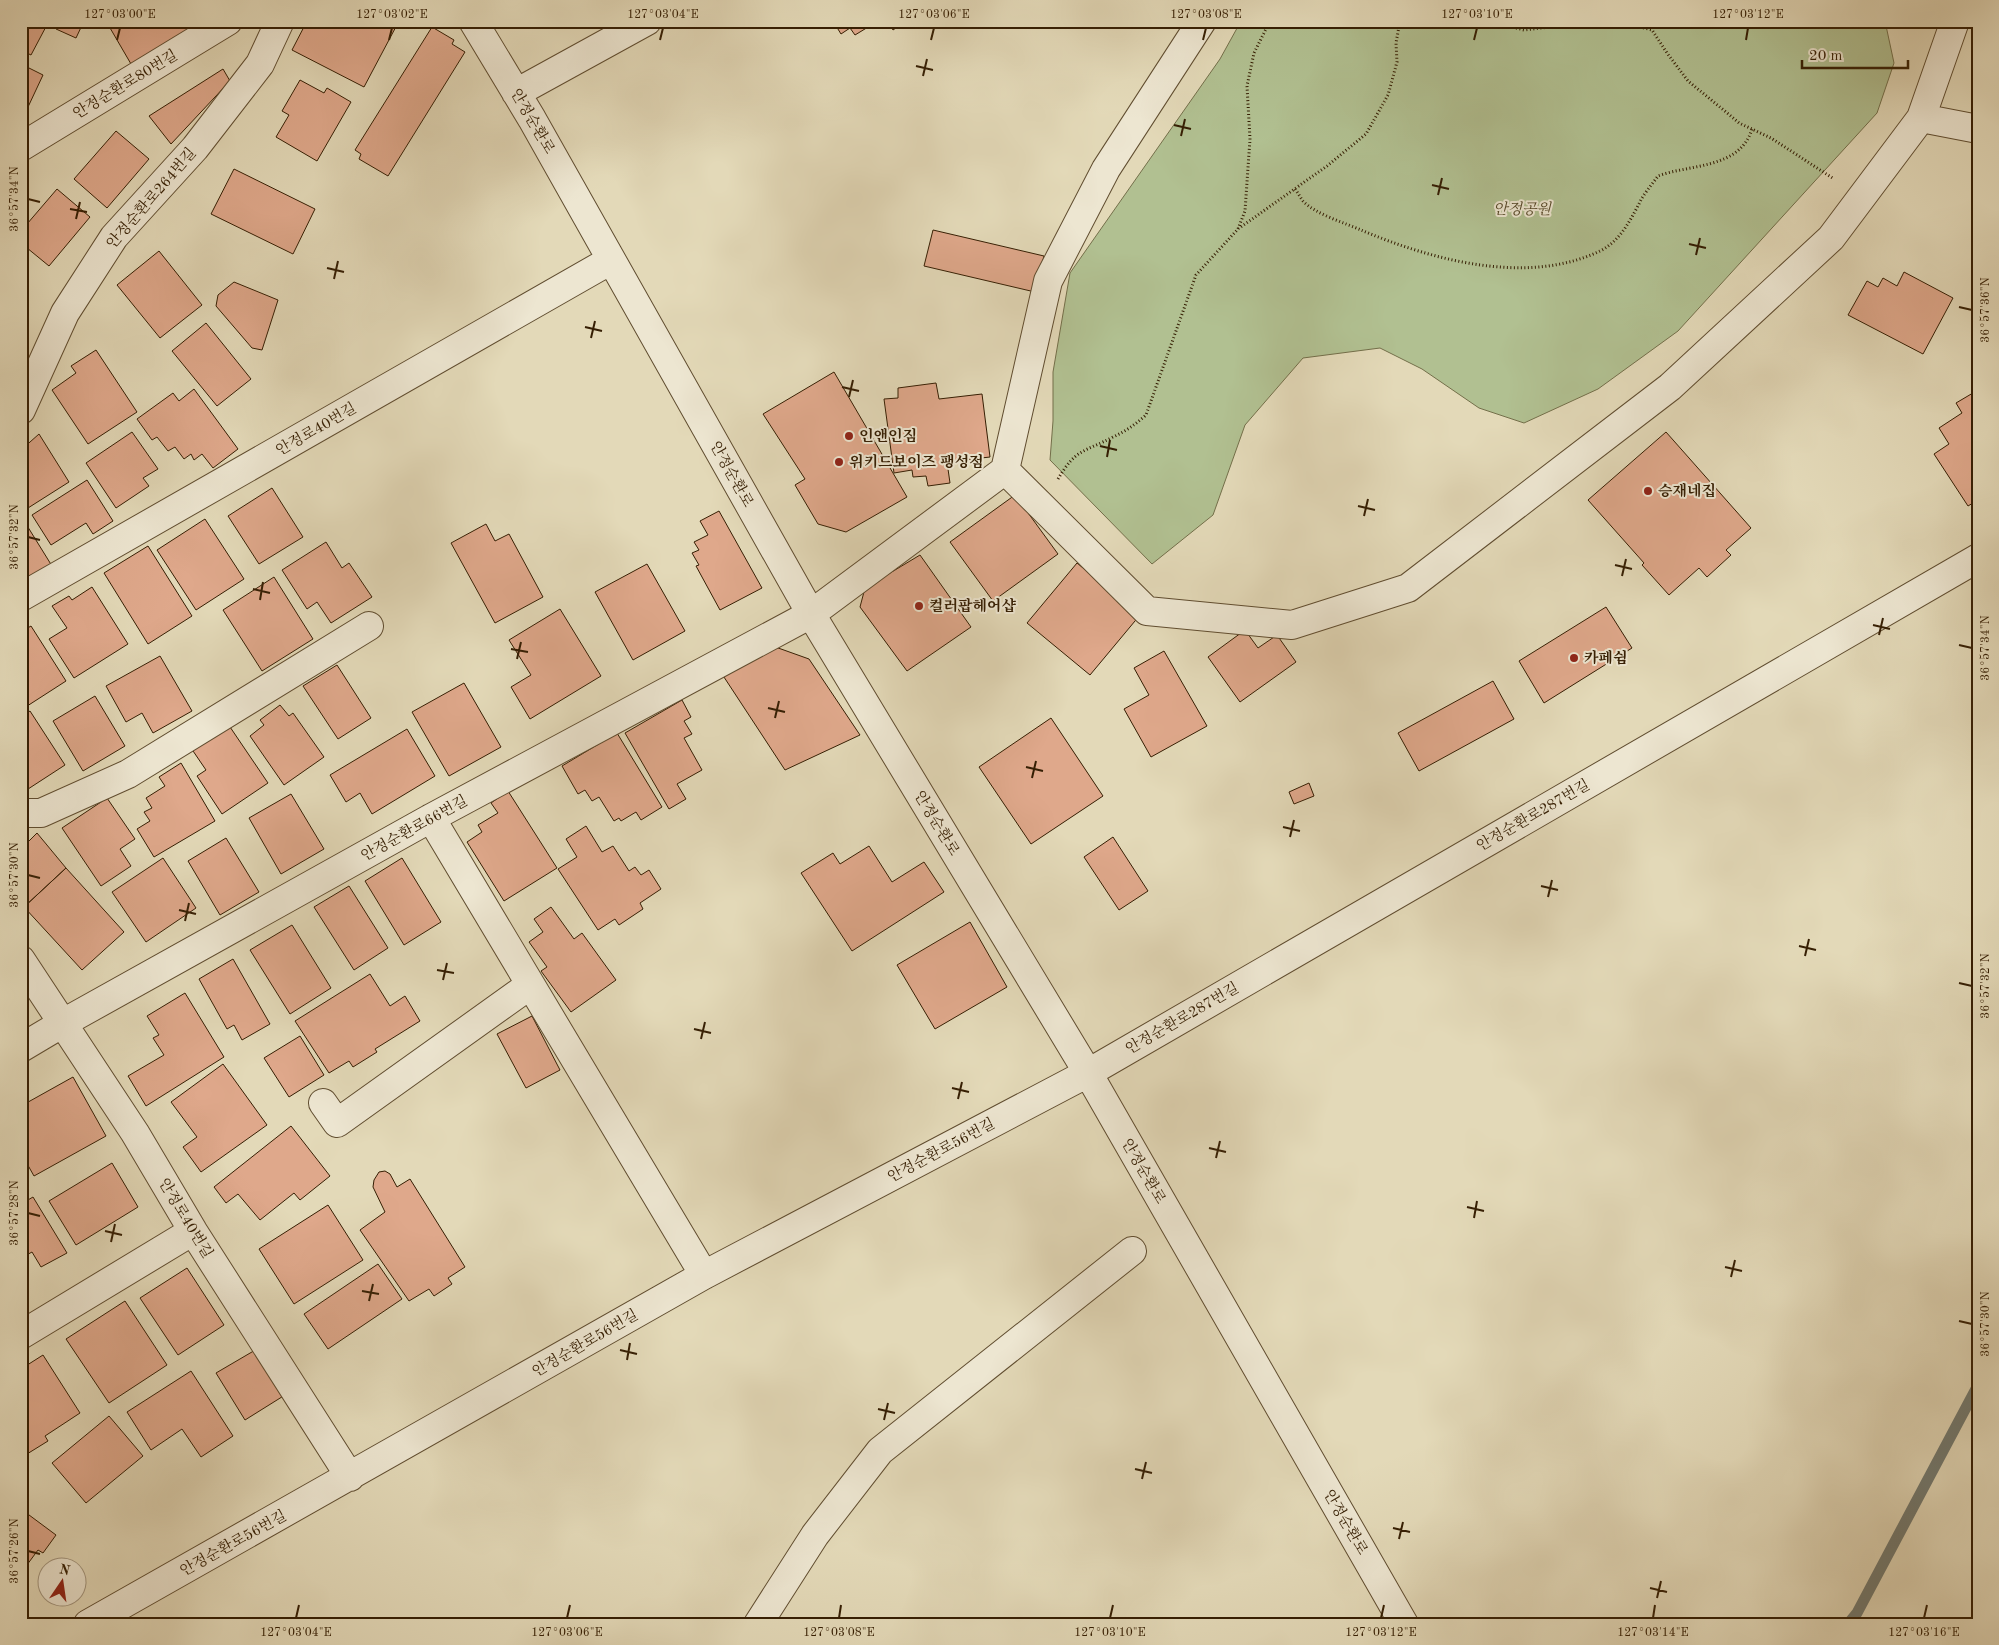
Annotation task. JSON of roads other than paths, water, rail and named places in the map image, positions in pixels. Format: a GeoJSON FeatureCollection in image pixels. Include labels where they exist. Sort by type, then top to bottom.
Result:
{"type":"FeatureCollection","features":[{"type":"Feature","properties":{"kind":"street","name":"안정순환로80번길"},"geometry":{"type":"LineString","coordinates":[[21,147],[228,21]]}},
{"type":"Feature","properties":{"kind":"street","name":"안정순환로264번길"},"geometry":{"type":"LineString","coordinates":[[21,410],[65,312],[114,237],[195,148],[260,64],[280,21]]}},
{"type":"Feature","properties":{"kind":"street","name":"안정순환로"},"geometry":{"type":"LineString","coordinates":[[473,21],[516,93],[811,614],[1088,1073],[1404,1624]]}},
{"type":"Feature","properties":{"kind":"street"},"geometry":{"type":"LineString","coordinates":[[516,93],[647,21]]}},
{"type":"Feature","properties":{"kind":"street"},"geometry":{"type":"LineString","coordinates":[[1202,21],[1106,169],[1048,281],[1005,470],[1147,611],[1292,626],[1408,588],[1670,386],[1831,238],[1921,118],[1955,21]]}},
{"type":"Feature","properties":{"kind":"street"},"geometry":{"type":"LineString","coordinates":[[1921,118],[1978,128]]}},
{"type":"Feature","properties":{"kind":"street","name":"안정로40번길"},"geometry":{"type":"LineString","coordinates":[[21,597],[611,260]]}},
{"type":"Feature","properties":{"kind":"street","name":"안정순환로66번길"},"geometry":{"type":"LineString","coordinates":[[21,1048],[431,818],[811,614],[1005,470]]}},
{"type":"Feature","properties":{"kind":"street","name":"안정순환로287번길"},"geometry":{"type":"LineString","coordinates":[[1088,1073],[1978,558]]}},
{"type":"Feature","properties":{"kind":"street"},"geometry":{"type":"LineString","coordinates":[[21,813],[41,813],[128,774],[369,626]]}},
{"type":"Feature","properties":{"kind":"street"},"geometry":{"type":"LineString","coordinates":[[431,818],[704,1275]]}},
{"type":"Feature","properties":{"kind":"street","name":"안정로40번길"},"geometry":{"type":"LineString","coordinates":[[21,960],[135,1133],[193,1230],[350,1477]]}},
{"type":"Feature","properties":{"kind":"street"},"geometry":{"type":"LineString","coordinates":[[323,1103],[337,1123],[530,985]]}},
{"type":"Feature","properties":{"kind":"street","name":"안정순환로56번길"},"geometry":{"type":"LineString","coordinates":[[88,1624],[704,1275],[1088,1073]]}},
{"type":"Feature","properties":{"kind":"street"},"geometry":{"type":"LineString","coordinates":[[21,1335],[193,1230]]}},
{"type":"Feature","properties":{"kind":"street"},"geometry":{"type":"LineString","coordinates":[[758,1624],[815,1535],[880,1451],[1132,1251]]}},
{"type":"Feature","properties":{"kind":"waterway"},"geometry":{"type":"LineString","coordinates":[[1848,1624],[1857,1613],[1978,1385]]}},
{"type":"Feature","properties":{"kind":"place","name":"인앤인짐"},"geometry":{"type":"Point","coordinates":[849,436]}},
{"type":"Feature","properties":{"kind":"place","name":"위키드보이즈 팽성점"},"geometry":{"type":"Point","coordinates":[839,462]}},
{"type":"Feature","properties":{"kind":"place","name":"승재네집"},"geometry":{"type":"Point","coordinates":[1648,491]}},
{"type":"Feature","properties":{"kind":"place","name":"컬러팝헤어샵"},"geometry":{"type":"Point","coordinates":[919,606]}},
{"type":"Feature","properties":{"kind":"place","name":"카페쉼"},"geometry":{"type":"Point","coordinates":[1574,658]}},
{"type":"Feature","properties":{"kind":"park label","name":"안정공원"},"geometry":{"type":"Point","coordinates":[1522,209]}}]}
